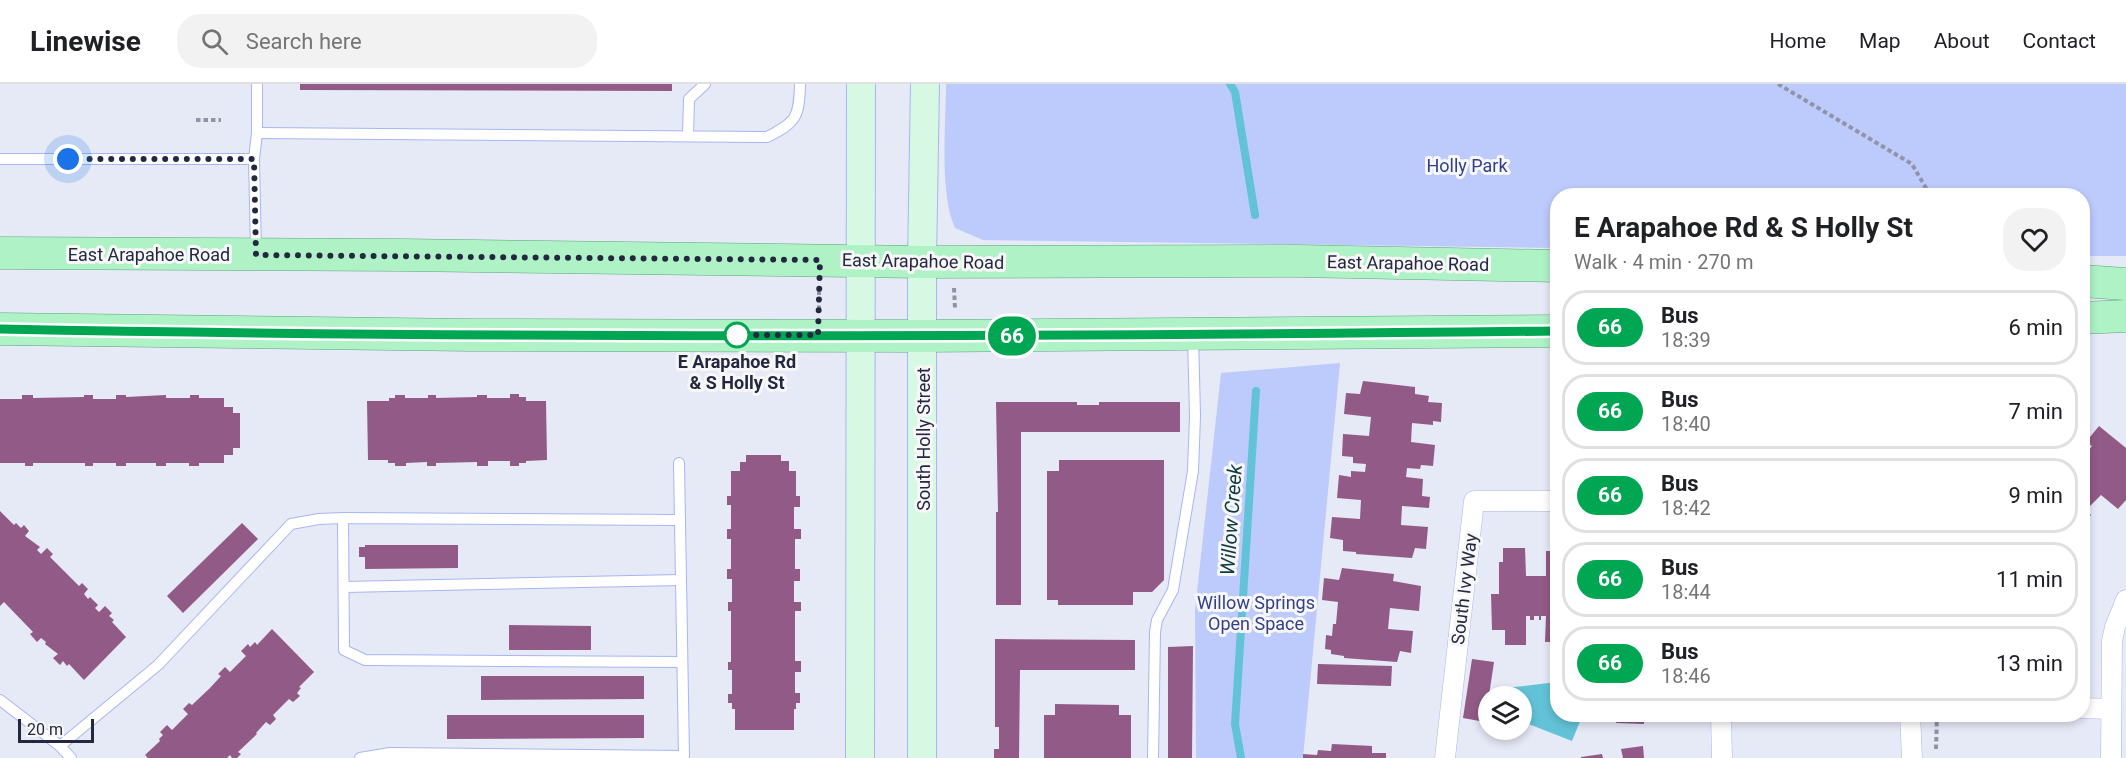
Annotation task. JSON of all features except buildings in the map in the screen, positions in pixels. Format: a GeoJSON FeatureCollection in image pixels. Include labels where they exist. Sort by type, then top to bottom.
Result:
{"type":"FeatureCollection","features":[{"type":"Feature","properties":{"kind":"main road"},"geometry":{"type":"LineString","coordinates":[[860,758],[861,84]]}},
{"type":"Feature","properties":{"kind":"main road","name":"South Holly Street"},"geometry":{"type":"LineString","coordinates":[[922,758],[922,262],[925,84]]}},
{"type":"Feature","properties":{"kind":"main road","name":"East Arapahoe Road"},"geometry":{"type":"LineString","coordinates":[[0,253],[922,262],[1298,261],[1550,266]]}},
{"type":"Feature","properties":{"kind":"main road"},"geometry":{"type":"LineString","coordinates":[[2090,282],[2126,284]]}},
{"type":"Feature","properties":{"kind":"main road"},"geometry":{"type":"LineString","coordinates":[[2090,318],[2126,316]]}},
{"type":"Feature","properties":{"kind":"main road"},"geometry":{"type":"LineString","coordinates":[[0,329],[470,335],[923,336],[1550,331]]}},
{"type":"Feature","properties":{"kind":"street","name":"South Ivy Way"},"geometry":{"type":"LineString","coordinates":[[1445,758],[1474,501],[1550,501]]}},
{"type":"Feature","properties":{"kind":"street"},"geometry":{"type":"LineString","coordinates":[[2110,758],[2112,641],[2126,600]]}},
{"type":"Feature","properties":{"kind":"street"},"geometry":{"type":"LineString","coordinates":[[2090,708],[2110,709]]}},
{"type":"Feature","properties":{"kind":"street"},"geometry":{"type":"LineString","coordinates":[[1721,722],[1722,758]]}},
{"type":"Feature","properties":{"kind":"street"},"geometry":{"type":"LineString","coordinates":[[1910,722],[1911,758]]}},
{"type":"Feature","properties":{"kind":"lane"},"geometry":{"type":"LineString","coordinates":[[256,255],[254,159],[257,133],[257,84]]}},
{"type":"Feature","properties":{"kind":"lane"},"geometry":{"type":"LineString","coordinates":[[688,136],[689,99],[705,84]]}},
{"type":"Feature","properties":{"kind":"lane"},"geometry":{"type":"LineString","coordinates":[[257,133],[767,137],[787,127],[799,108],[800,84]]}},
{"type":"Feature","properties":{"kind":"lane"},"geometry":{"type":"LineString","coordinates":[[0,159],[254,159]]}},
{"type":"Feature","properties":{"kind":"lane"},"geometry":{"type":"LineString","coordinates":[[1153,758],[1155,632],[1157,620],[1173,590],[1193,471],[1195,416],[1193,335]]}},
{"type":"Feature","properties":{"kind":"lane"},"geometry":{"type":"LineString","coordinates":[[360,758],[390,753],[684,756],[678,463]]}},
{"type":"Feature","properties":{"kind":"lane"},"geometry":{"type":"LineString","coordinates":[[60,746],[158,665],[291,524],[343,518],[680,520]]}},
{"type":"Feature","properties":{"kind":"lane"},"geometry":{"type":"LineString","coordinates":[[343,518],[344,650],[365,660],[682,662]]}},
{"type":"Feature","properties":{"kind":"lane"},"geometry":{"type":"LineString","coordinates":[[344,587],[681,580]]}},
{"type":"Feature","properties":{"kind":"lane"},"geometry":{"type":"LineString","coordinates":[[0,700],[60,746],[72,758]]}},
{"type":"Feature","properties":{"kind":"path"},"geometry":{"type":"LineString","coordinates":[[1778,84],[1912,164],[1926,188]]}},
{"type":"Feature","properties":{"kind":"path"},"geometry":{"type":"LineString","coordinates":[[196,120],[221,120]]}},
{"type":"Feature","properties":{"kind":"path"},"geometry":{"type":"LineString","coordinates":[[818,335],[820,260]]}},
{"type":"Feature","properties":{"kind":"path"},"geometry":{"type":"LineString","coordinates":[[953,262],[956,336]]}},
{"type":"Feature","properties":{"kind":"path"},"geometry":{"type":"LineString","coordinates":[[1936,758],[1937,722]]}},
{"type":"Feature","properties":{"kind":"green space","name":"Holly Park"},"geometry":{"type":"Polygon","coordinates":[[[946,84],[2126,84],[2126,256],[2090,256],[2090,188],[1550,188],[1550,248],[983,240],[955,228],[947,196],[944,158],[946,84]]]}},
{"type":"Feature","properties":{"kind":"green space","name":"Willow Springs Open Space"},"geometry":{"type":"Polygon","coordinates":[[[1340,363],[1303,758],[1196,758],[1195,610],[1221,373],[1340,363]]]}},
{"type":"Feature","properties":{"kind":"shaded area"},"geometry":{"type":"Polygon","coordinates":[[[1550,683],[1550,722],[1580,722],[1572,741],[1532,725],[1532,686],[1523,686],[1550,683]]]}},
{"type":"Feature","properties":{"kind":"waterway","name":"Willow Creek"},"geometry":{"type":"LineString","coordinates":[[1230,84],[1235,92],[1255,215]]}},
{"type":"Feature","properties":{"kind":"waterway","name":"Willow Creek"},"geometry":{"type":"LineString","coordinates":[[1241,758],[1235,724],[1256,391]]}},
{"type":"Feature","properties":{"kind":"bus line","name":"66"},"geometry":{"type":"LineString","coordinates":[[0,329],[470,335],[923,336],[1550,331]]}},
{"type":"Feature","properties":{"kind":"place","name":"E Arapahoe Rd & S Holly St"},"geometry":{"type":"Point","coordinates":[737,335]}},
{"type":"Feature","properties":{"kind":"route"},"geometry":{"type":"LineString","coordinates":[[68,159],[254,159],[256,255],[820,260],[818,335],[731,335],[737,335]]}}]}
